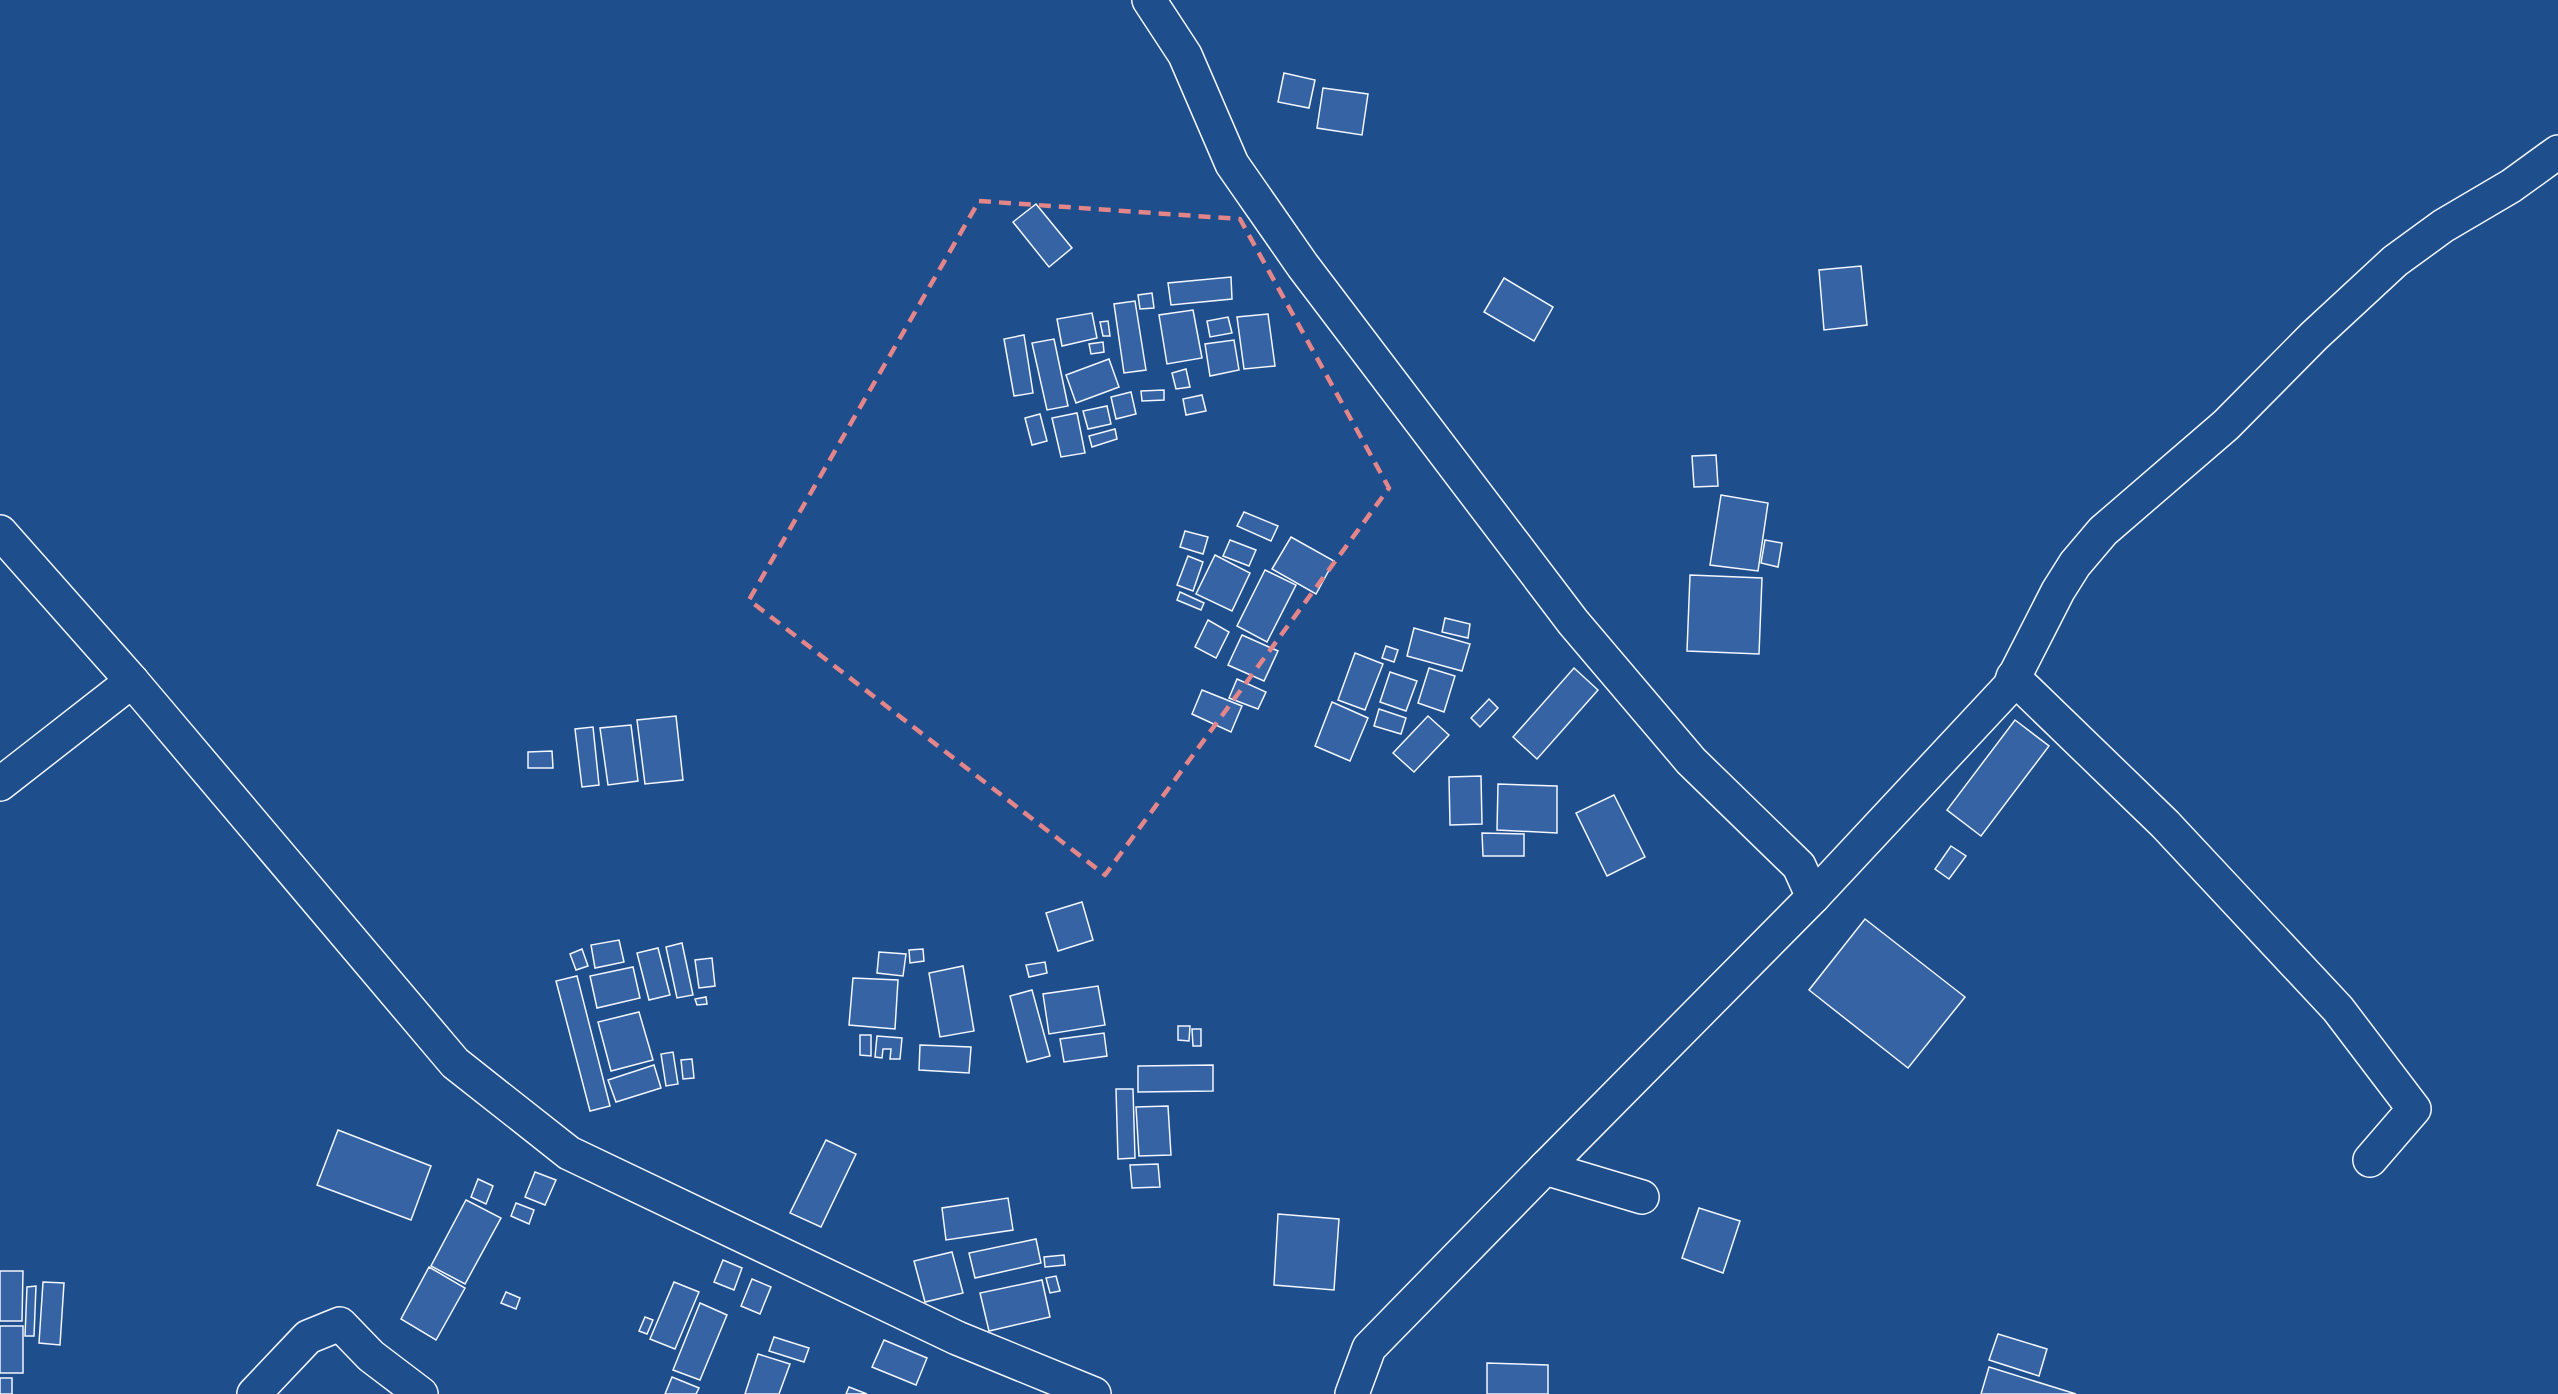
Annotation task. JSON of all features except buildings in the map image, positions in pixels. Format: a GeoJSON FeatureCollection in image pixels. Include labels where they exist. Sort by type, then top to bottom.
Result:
{"type":"FeatureCollection","features":[{"type":"Feature","properties":{"kind":"street"},"geometry":{"type":"LineString","coordinates":[[1149,0],[1185,55],[1232,164],[1303,266],[1572,622],[1692,761],[1800,866],[1813,897]]}},
{"type":"Feature","properties":{"kind":"street"},"geometry":{"type":"LineString","coordinates":[[1352,1394],[1370,1348],[1813,897],[1985,715],[2013,677],[2058,591],[2075,564],[2103,531],[2226,425],[2314,336],[2395,261],[2443,226],[2511,186],[2558,152]]}},
{"type":"Feature","properties":{"kind":"street"},"geometry":{"type":"LineString","coordinates":[[0,532],[132,681],[455,1063],[569,1153],[957,1338],[1094,1394]]}},
{"type":"Feature","properties":{"kind":"street"},"geometry":{"type":"LineString","coordinates":[[2013,677],[2165,824],[2338,1009],[2396,1084],[2414,1109],[2370,1160]]}},
{"type":"Feature","properties":{"kind":"street"},"geometry":{"type":"LineString","coordinates":[[0,784],[132,681]]}},
{"type":"Feature","properties":{"kind":"street"},"geometry":{"type":"LineString","coordinates":[[1545,1168],[1642,1197]]}},
{"type":"Feature","properties":{"kind":"street"},"geometry":{"type":"LineString","coordinates":[[254,1394],[308,1337],[340,1324],[371,1356],[421,1394]]}},
{"type":"Feature","properties":{"kind":"highlighted area"},"geometry":{"type":"Polygon","coordinates":[[[979,201],[1240,219],[1389,488],[1105,875],[749,600],[979,201]]]}}]}
